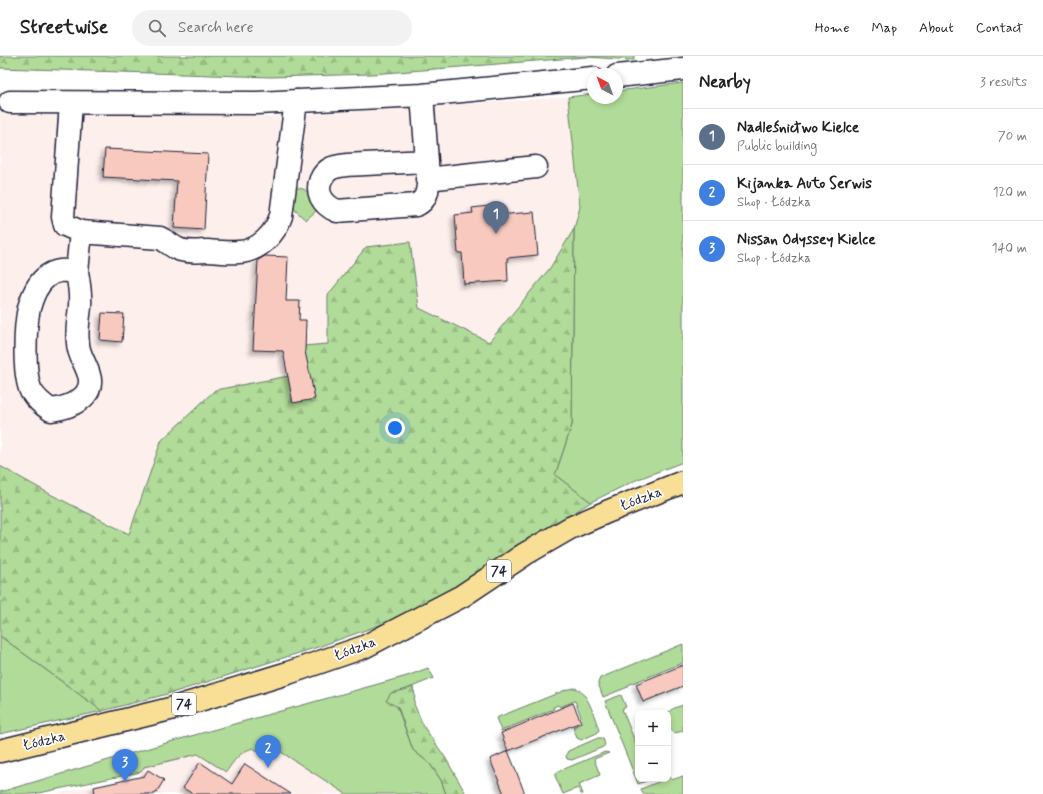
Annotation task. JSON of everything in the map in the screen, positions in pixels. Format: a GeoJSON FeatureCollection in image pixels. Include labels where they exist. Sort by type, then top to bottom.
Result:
{"type":"FeatureCollection","features":[{"type":"Feature","properties":{"kind":"main road","name":"Łódzka"},"geometry":{"type":"LineString","coordinates":[[0,751],[170,709],[281,675],[364,647],[462,596],[525,554],[570,528],[683,482]]}},
{"type":"Feature","properties":{"kind":"lane"},"geometry":{"type":"LineString","coordinates":[[623,75],[683,69]]}},
{"type":"Feature","properties":{"kind":"lane"},"geometry":{"type":"LineString","coordinates":[[10,102],[257,103],[422,96],[587,79]]}},
{"type":"Feature","properties":{"kind":"lane"},"geometry":{"type":"LineString","coordinates":[[422,96],[427,170],[536,167]]}},
{"type":"Feature","properties":{"kind":"lane"},"geometry":{"type":"LineString","coordinates":[[71,103],[62,217],[68,227],[81,232],[160,238],[178,249],[188,251],[240,252],[257,246],[266,240],[274,231],[281,216],[296,101]]}},
{"type":"Feature","properties":{"kind":"lane"},"geometry":{"type":"LineString","coordinates":[[77,272],[63,270],[45,278],[34,294],[29,308],[26,332],[26,361],[29,382],[37,399],[51,410],[60,409],[77,402],[84,396],[89,385],[89,375],[78,343],[80,288],[77,272],[81,232]]}},
{"type":"Feature","properties":{"kind":"shaded area"},"geometry":{"type":"Polygon","coordinates":[[[568,97],[580,207],[574,229],[550,268],[489,342],[419,308],[410,242],[328,295],[328,344],[294,375],[161,441],[129,534],[50,494],[0,466],[0,106],[270,117],[568,97]]]}},
{"type":"Feature","properties":{"kind":"shaded area"},"geometry":{"type":"Polygon","coordinates":[[[267,744],[346,794],[54,794],[140,777],[144,767],[198,754],[226,772],[238,755],[247,749],[267,744]]]}},
{"type":"Feature","properties":{"kind":"green space"},"geometry":{"type":"Polygon","coordinates":[[[0,56],[634,56],[634,60],[586,57],[372,74],[271,77],[0,68],[0,56]]]}},
{"type":"Feature","properties":{"kind":"green space"},"geometry":{"type":"Polygon","coordinates":[[[683,83],[683,462],[636,480],[591,502],[555,475],[572,425],[574,229],[580,207],[568,97],[587,95],[587,104],[623,104],[623,90],[683,83]]]}},
{"type":"Feature","properties":{"kind":"green space"},"geometry":{"type":"Polygon","coordinates":[[[297,188],[308,192],[317,210],[306,220],[296,211],[294,206],[293,192],[297,188]]]}},
{"type":"Feature","properties":{"kind":"green space"},"geometry":{"type":"Polygon","coordinates":[[[574,229],[572,425],[555,475],[591,502],[446,594],[405,616],[318,647],[175,692],[102,711],[0,636],[0,466],[50,494],[129,534],[161,441],[215,390],[294,375],[303,346],[328,344],[328,295],[366,247],[410,242],[419,308],[489,342],[550,268],[574,229]]]}},
{"type":"Feature","properties":{"kind":"green space"},"geometry":{"type":"Polygon","coordinates":[[[0,636],[102,711],[0,734],[0,636]]]}},
{"type":"Feature","properties":{"kind":"green space"},"geometry":{"type":"Polygon","coordinates":[[[683,644],[683,663],[628,685],[628,687],[603,697],[598,683],[600,678],[683,644]]]}},
{"type":"Feature","properties":{"kind":"green space"},"geometry":{"type":"Polygon","coordinates":[[[428,668],[434,678],[404,690],[392,693],[413,750],[430,764],[441,780],[446,794],[346,794],[267,744],[261,753],[253,748],[244,752],[237,757],[226,772],[198,754],[144,767],[141,772],[34,794],[0,794],[0,792],[173,741],[407,676],[428,668]]]}},
{"type":"Feature","properties":{"kind":"green space"},"geometry":{"type":"Polygon","coordinates":[[[413,687],[415,695],[414,704],[424,727],[445,757],[466,794],[446,794],[441,780],[430,764],[413,750],[398,707],[386,701],[391,693],[413,687]]]}},
{"type":"Feature","properties":{"kind":"green space"},"geometry":{"type":"Polygon","coordinates":[[[575,688],[584,694],[590,706],[599,730],[597,733],[581,740],[577,738],[573,727],[583,722],[575,701],[560,707],[558,705],[553,707],[554,709],[501,731],[496,718],[568,689],[575,688]]]}},
{"type":"Feature","properties":{"kind":"green space"},"geometry":{"type":"Polygon","coordinates":[[[621,695],[626,707],[622,709],[635,742],[635,776],[605,701],[621,695]]]}},
{"type":"Feature","properties":{"kind":"green space"},"geometry":{"type":"Polygon","coordinates":[[[683,705],[683,731],[675,733],[671,730],[671,710],[683,705]]]}},
{"type":"Feature","properties":{"kind":"green space"},"geometry":{"type":"Polygon","coordinates":[[[598,738],[603,738],[605,745],[603,747],[572,760],[567,759],[566,755],[568,751],[598,738]]]}},
{"type":"Feature","properties":{"kind":"green space"},"geometry":{"type":"Polygon","coordinates":[[[605,752],[609,753],[594,759],[600,775],[579,784],[583,794],[581,794],[578,788],[563,794],[555,776],[557,772],[605,752]]]}},
{"type":"Feature","properties":{"kind":"green space"},"geometry":{"type":"Polygon","coordinates":[[[683,776],[683,794],[643,794],[641,789],[658,782],[671,782],[671,778],[672,780],[683,776]]]}},
{"type":"Feature","properties":{"kind":"building"},"geometry":{"type":"Polygon","coordinates":[[[105,149],[208,154],[204,230],[174,228],[177,181],[103,177],[105,149]]]}},
{"type":"Feature","properties":{"kind":"building"},"geometry":{"type":"Polygon","coordinates":[[[496,205],[497,215],[534,212],[538,255],[507,258],[508,281],[464,284],[462,253],[458,253],[455,215],[473,213],[472,208],[496,205]]]}},
{"type":"Feature","properties":{"kind":"building"},"geometry":{"type":"Polygon","coordinates":[[[265,256],[288,257],[286,301],[300,301],[299,320],[306,320],[305,351],[315,399],[293,403],[283,351],[253,350],[258,260],[265,256]]]}},
{"type":"Feature","properties":{"kind":"building"},"geometry":{"type":"Polygon","coordinates":[[[102,313],[124,314],[122,342],[100,340],[102,313]]]}},
{"type":"Feature","properties":{"kind":"building"},"geometry":{"type":"Polygon","coordinates":[[[683,665],[683,686],[643,702],[636,684],[683,665]]]}},
{"type":"Feature","properties":{"kind":"building"},"geometry":{"type":"Polygon","coordinates":[[[573,703],[581,722],[508,751],[501,733],[573,703]]]}},
{"type":"Feature","properties":{"kind":"building"},"geometry":{"type":"Polygon","coordinates":[[[508,751],[525,794],[504,794],[490,759],[508,751]]]}},
{"type":"Feature","properties":{"kind":"building"},"geometry":{"type":"Polygon","coordinates":[[[200,762],[232,784],[245,764],[291,794],[193,794],[183,788],[200,762]]]}},
{"type":"Feature","properties":{"kind":"building"},"geometry":{"type":"Polygon","coordinates":[[[148,770],[164,780],[155,794],[95,794],[94,787],[144,776],[148,770]]]}},
{"type":"Feature","properties":{"kind":"place","name":"Nadleśnictwo Kielce"},"geometry":{"type":"Point","coordinates":[496,234]}},
{"type":"Feature","properties":{"kind":"place","name":"Kijanka Auto Serwis"},"geometry":{"type":"Point","coordinates":[268,768]}},
{"type":"Feature","properties":{"kind":"place","name":"Nissan Odyssey Kielce"},"geometry":{"type":"Point","coordinates":[125,782]}}]}
